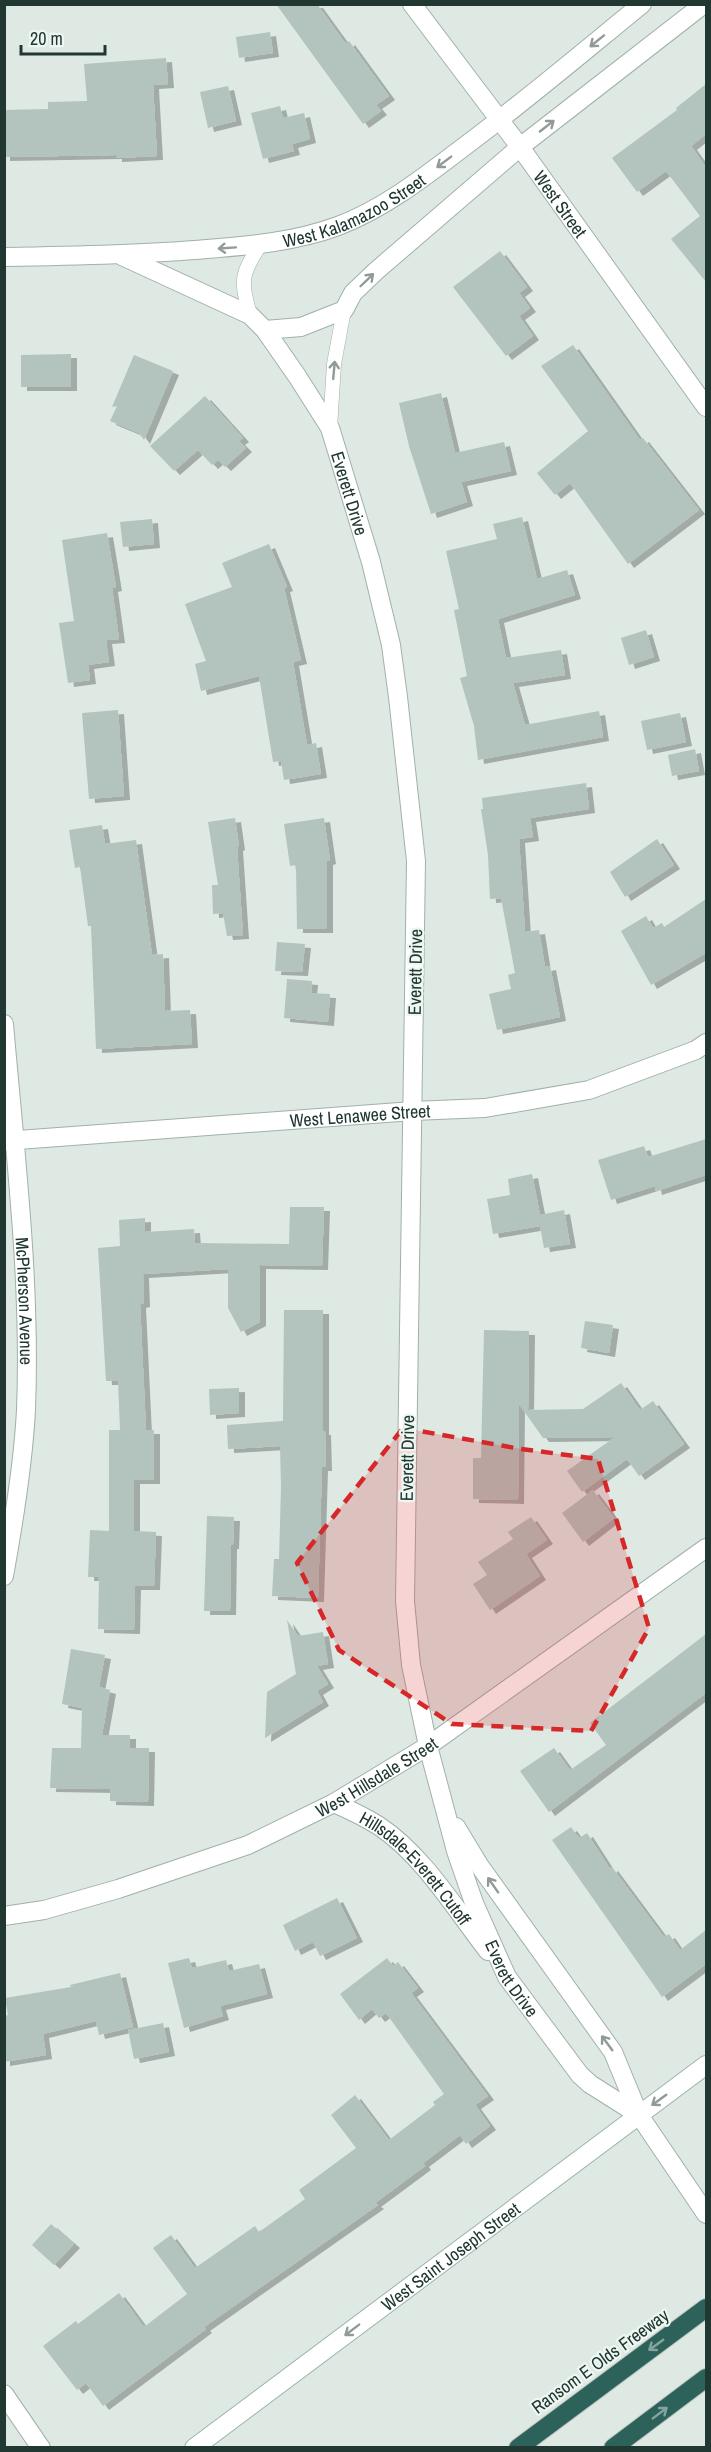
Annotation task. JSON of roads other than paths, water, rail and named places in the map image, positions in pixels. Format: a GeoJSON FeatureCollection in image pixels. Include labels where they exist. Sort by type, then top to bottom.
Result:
{"type":"FeatureCollection","features":[{"type":"Feature","properties":{"kind":"highway","name":"Ransom E Olds Freeway"},"geometry":{"type":"LineString","coordinates":[[518,2448],[706,2308]]}},
{"type":"Feature","properties":{"kind":"highway"},"geometry":{"type":"LineString","coordinates":[[613,2448],[706,2378]]}},
{"type":"Feature","properties":{"kind":"street","name":"West Street"},"geometry":{"type":"LineString","coordinates":[[412,4],[520,147],[706,406]]}},
{"type":"Feature","properties":{"kind":"street","name":"West Kalamazoo Street"},"geometry":{"type":"LineString","coordinates":[[4,257],[122,256],[260,245],[298,238],[340,225],[387,202],[500,120],[642,4]]}},
{"type":"Feature","properties":{"kind":"street"},"geometry":{"type":"LineString","coordinates":[[265,330],[301,327],[344,310],[353,293],[376,271],[520,147],[704,4]]}},
{"type":"Feature","properties":{"kind":"street","name":"Everett Drive"},"geometry":{"type":"LineString","coordinates":[[122,256],[250,315],[265,330],[330,428],[371,562],[391,645],[416,861],[405,1601],[411,1665],[428,1746],[466,1881],[507,1977],[580,2074],[595,2088],[639,2115]]}},
{"type":"Feature","properties":{"kind":"street","name":"McPherson Avenue"},"geometry":{"type":"LineString","coordinates":[[4,1024],[9,1141],[22,1213],[26,1410],[18,1500],[4,1576]]}},
{"type":"Feature","properties":{"kind":"street","name":"West Lenawee Street"},"geometry":{"type":"LineString","coordinates":[[9,1141],[413,1111],[485,1108],[589,1090],[696,1050],[706,1043]]}},
{"type":"Feature","properties":{"kind":"street","name":"West Hillsdale Street"},"geometry":{"type":"LineString","coordinates":[[4,1916],[55,1907],[118,1889],[248,1845],[334,1803],[428,1746],[706,1548]]}},
{"type":"Feature","properties":{"kind":"street","name":"Hillsdale-Everett Cutoff"},"geometry":{"type":"LineString","coordinates":[[334,1803],[360,1814],[402,1844],[438,1886],[507,1977]]}},
{"type":"Feature","properties":{"kind":"street","name":"Everett Drive"},"geometry":{"type":"LineString","coordinates":[[443,1803],[478,1865],[613,2052],[639,2115],[705,2212]]}},
{"type":"Feature","properties":{"kind":"street","name":"West Saint Joseph Street"},"geometry":{"type":"LineString","coordinates":[[194,2448],[706,2065]]}},
{"type":"Feature","properties":{"kind":"street"},"geometry":{"type":"LineString","coordinates":[[4,2394],[41,2448]]}},
{"type":"Feature","properties":{"kind":"lane"},"geometry":{"type":"LineString","coordinates":[[250,315],[242,285],[246,266],[260,245]]}},
{"type":"Feature","properties":{"kind":"lane"},"geometry":{"type":"LineString","coordinates":[[330,428],[334,364],[344,310]]}}]}
